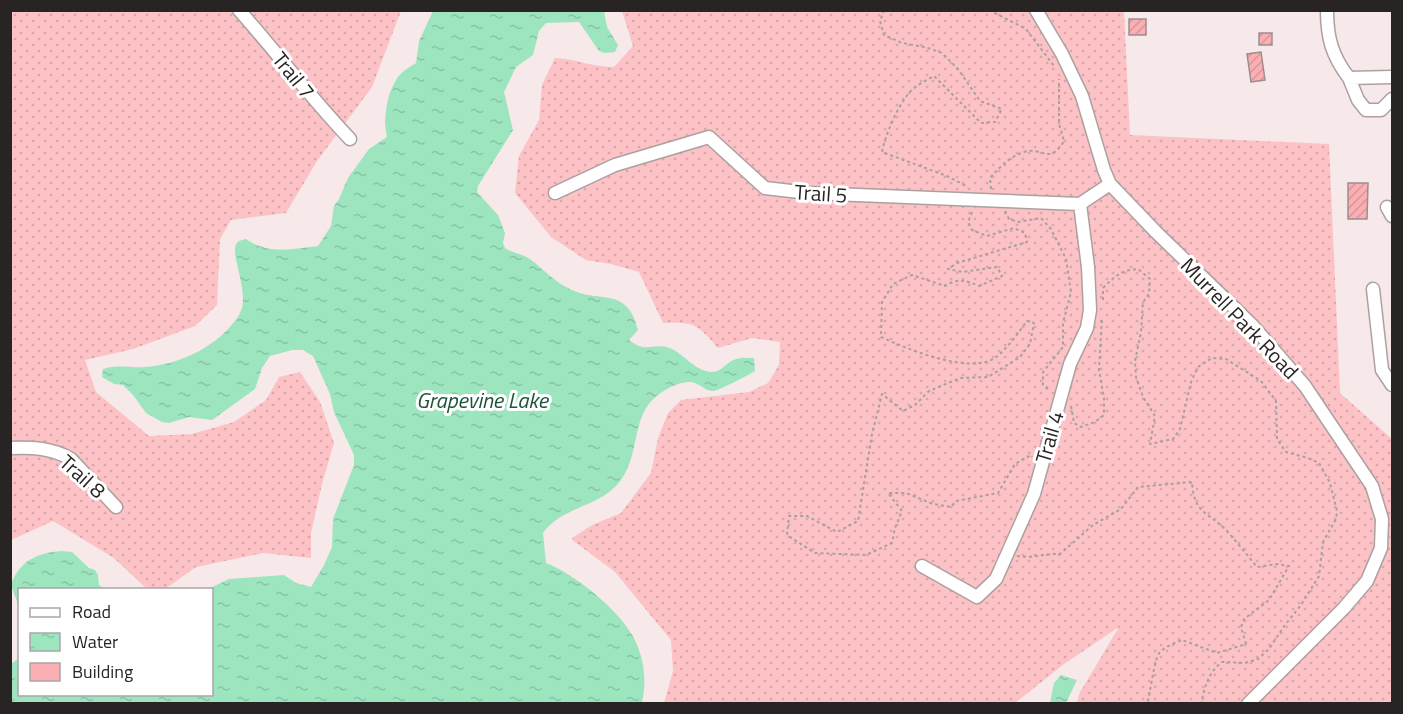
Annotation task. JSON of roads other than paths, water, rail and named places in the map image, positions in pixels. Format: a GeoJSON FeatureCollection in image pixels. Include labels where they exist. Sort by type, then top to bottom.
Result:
{"type":"FeatureCollection","features":[{"type":"Feature","properties":{"kind":"lane","name":"Trail 7"},"geometry":{"type":"LineString","coordinates":[[239,10],[300,80],[315,102],[350,139]]}},
{"type":"Feature","properties":{"kind":"lane","name":"Murrell Park Road"},"geometry":{"type":"LineString","coordinates":[[1036,10],[1062,54],[1082,96],[1110,184],[1252,325],[1305,386],[1372,486],[1382,519],[1381,548],[1367,581],[1344,608],[1248,704]]}},
{"type":"Feature","properties":{"kind":"lane"},"geometry":{"type":"LineString","coordinates":[[1327,10],[1327,31],[1336,61],[1349,78],[1358,100],[1366,110],[1381,110],[1392,99]]}},
{"type":"Feature","properties":{"kind":"lane"},"geometry":{"type":"LineString","coordinates":[[1349,78],[1392,77]]}},
{"type":"Feature","properties":{"kind":"lane","name":"Trail 5"},"geometry":{"type":"LineString","coordinates":[[555,193],[615,165],[709,137],[765,188],[808,193],[1080,204]]}},
{"type":"Feature","properties":{"kind":"lane"},"geometry":{"type":"LineString","coordinates":[[1080,204],[1110,184]]}},
{"type":"Feature","properties":{"kind":"lane","name":"Trail 4"},"geometry":{"type":"LineString","coordinates":[[922,566],[977,597],[996,579],[1034,494],[1070,364],[1087,328],[1090,310],[1088,267],[1080,204]]}},
{"type":"Feature","properties":{"kind":"lane"},"geometry":{"type":"LineString","coordinates":[[1373,289],[1382,369],[1392,385]]}},
{"type":"Feature","properties":{"kind":"lane","name":"Trail 8"},"geometry":{"type":"LineString","coordinates":[[10,448],[51,449],[63,454],[71,459],[116,507]]}},
{"type":"Feature","properties":{"kind":"water","name":"Grapevine Lake"},"geometry":{"type":"Polygon","coordinates":[[[433,11],[604,11],[607,27],[618,45],[615,52],[599,51],[579,22],[546,23],[539,31],[533,55],[516,67],[504,92],[513,130],[478,186],[477,192],[498,215],[505,233],[503,243],[505,248],[530,259],[568,288],[579,293],[610,298],[627,306],[638,330],[629,340],[641,347],[660,346],[672,349],[701,369],[712,372],[736,359],[754,358],[755,371],[717,390],[709,390],[686,382],[670,387],[655,398],[646,408],[641,419],[632,456],[621,480],[603,496],[561,517],[543,533],[546,563],[570,575],[595,594],[618,616],[634,638],[644,670],[642,702],[11,703],[11,664],[18,659],[18,696],[213,696],[213,588],[210,588],[229,579],[284,575],[296,583],[311,587],[332,547],[333,519],[354,465],[354,455],[334,412],[330,394],[313,356],[303,350],[292,350],[270,356],[262,368],[255,389],[212,420],[189,417],[169,423],[162,422],[146,413],[123,385],[114,384],[102,377],[103,369],[119,366],[144,367],[171,362],[198,352],[221,336],[239,315],[242,306],[242,286],[235,256],[235,248],[239,241],[246,239],[263,247],[281,250],[318,246],[331,226],[334,206],[348,178],[369,149],[387,137],[385,117],[389,95],[399,76],[416,63],[419,41],[433,11]]]}},
{"type":"Feature","properties":{"kind":"water"},"geometry":{"type":"Polygon","coordinates":[[[72,552],[89,568],[95,570],[99,585],[104,588],[18,588],[18,604],[11,585],[14,577],[24,564],[44,554],[72,552]]]}},
{"type":"Feature","properties":{"kind":"water"},"geometry":{"type":"Polygon","coordinates":[[[1061,675],[1077,680],[1066,703],[1050,703],[1054,683],[1061,675]]]}}]}
